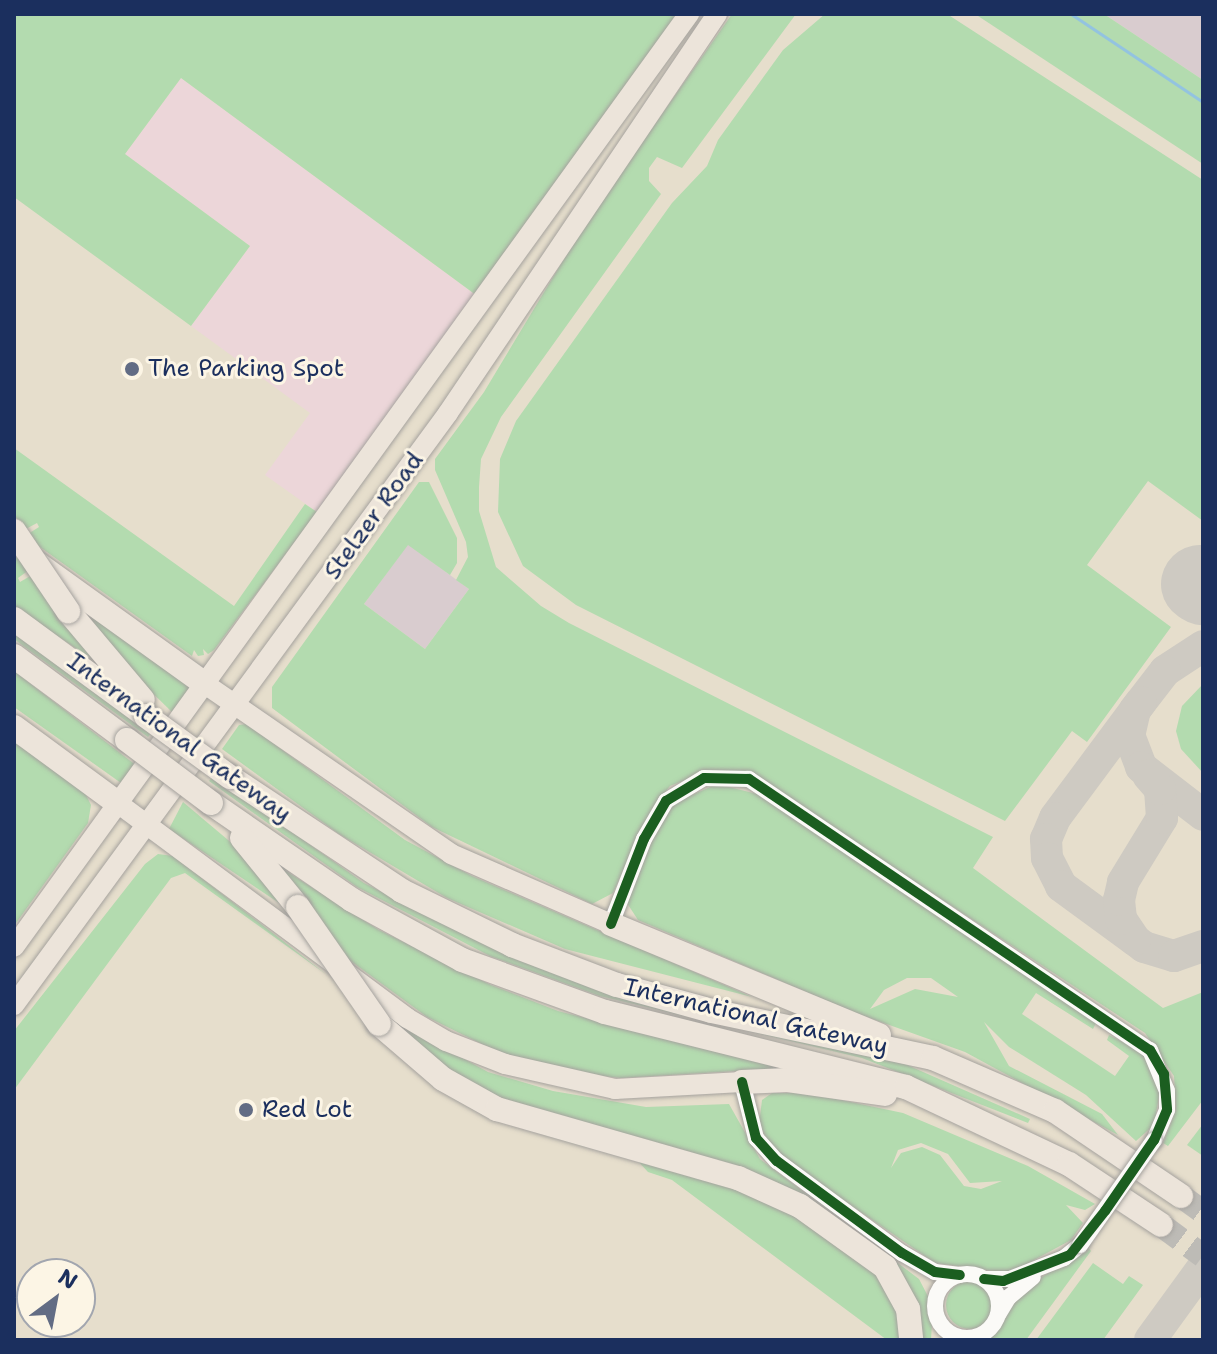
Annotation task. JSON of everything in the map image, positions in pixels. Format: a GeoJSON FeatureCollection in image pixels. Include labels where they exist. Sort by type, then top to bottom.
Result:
{"type":"FeatureCollection","features":[{"type":"Feature","properties":{"kind":"highway"},"geometry":{"type":"LineString","coordinates":[[14,531],[68,611],[148,712]]}},
{"type":"Feature","properties":{"kind":"highway"},"geometry":{"type":"LineString","coordinates":[[14,546],[205,684]]}},
{"type":"Feature","properties":{"kind":"highway","name":"International Gateway"},"geometry":{"type":"LineString","coordinates":[[14,619],[148,712],[230,777],[402,891],[552,961],[712,1011],[933,1058],[1055,1111],[1181,1196]]}},
{"type":"Feature","properties":{"kind":"highway","name":"International Gateway"},"geometry":{"type":"LineString","coordinates":[[14,656],[211,803],[352,900],[499,976],[605,1012],[857,1071],[958,1110],[1069,1164],[1161,1225]]}},
{"type":"Feature","properties":{"kind":"highway"},"geometry":{"type":"LineString","coordinates":[[14,727],[119,804]]}},
{"type":"Feature","properties":{"kind":"highway"},"geometry":{"type":"LineString","coordinates":[[211,803],[298,907],[379,1024],[443,1079],[497,1109],[738,1178],[809,1212],[885,1267],[908,1309],[911,1340]]}},
{"type":"Feature","properties":{"kind":"highway"},"geometry":{"type":"LineString","coordinates":[[611,924],[933,1058]]}},
{"type":"Feature","properties":{"kind":"highway"},"geometry":{"type":"LineString","coordinates":[[742,1082],[788,1080],[850,1088],[958,1110]]}},
{"type":"Feature","properties":{"kind":"main road","name":"Stelzer Road"},"geometry":{"type":"LineString","coordinates":[[14,947],[689,14]]}},
{"type":"Feature","properties":{"kind":"main road","name":"Stelzer Road"},"geometry":{"type":"LineString","coordinates":[[14,1005],[148,827],[448,413],[717,14]]}},
{"type":"Feature","properties":{"kind":"main road"},"geometry":{"type":"LineString","coordinates":[[205,684],[451,854],[611,924]]}},
{"type":"Feature","properties":{"kind":"main road"},"geometry":{"type":"LineString","coordinates":[[119,804],[407,1018],[446,1041],[505,1064],[615,1089],[742,1082]]}},
{"type":"Feature","properties":{"kind":"street"},"geometry":{"type":"LineString","coordinates":[[611,924],[644,839],[666,801],[704,778],[749,779],[1150,1050],[1167,1091],[1167,1110],[1154,1140],[1080,1245],[1014,1292],[989,1329],[971,1338],[952,1335],[938,1321]]}},
{"type":"Feature","properties":{"kind":"street"},"geometry":{"type":"LineString","coordinates":[[742,1082],[753,1132],[762,1147],[902,1253],[931,1281],[936,1298],[939,1340]]}},
{"type":"Feature","properties":{"kind":"street"},"geometry":{"type":"LineString","coordinates":[[902,1253],[935,1272],[1003,1281],[1047,1266]]}},
{"type":"Feature","properties":{"kind":"street"},"geometry":{"type":"LineString","coordinates":[[936,1298],[942,1286],[960,1275]]}},
{"type":"Feature","properties":{"kind":"street"},"geometry":{"type":"LineString","coordinates":[[984,1279],[996,1292],[997,1318]]}},
{"type":"Feature","properties":{"kind":"shaded area"},"geometry":{"type":"Polygon","coordinates":[[[1104,14],[1203,14],[1203,80],[1104,14]]]}},
{"type":"Feature","properties":{"kind":"shaded area"},"geometry":{"type":"Polygon","coordinates":[[[181,78],[480,298],[317,512],[265,475],[310,413],[191,326],[250,246],[125,154],[181,78]]]}},
{"type":"Feature","properties":{"kind":"shaded area"},"geometry":{"type":"Polygon","coordinates":[[[408,544],[469,589],[425,649],[364,604],[408,544]]]}},
{"type":"Feature","properties":{"kind":"green space"},"geometry":{"type":"Polygon","coordinates":[[[14,14],[682,14],[480,298],[181,78],[125,154],[250,246],[191,326],[14,197],[14,14]]]}},
{"type":"Feature","properties":{"kind":"green space"},"geometry":{"type":"Polygon","coordinates":[[[732,14],[796,14],[682,168],[657,157],[649,168],[649,181],[661,194],[501,417],[481,459],[479,487],[479,511],[496,567],[541,606],[569,623],[993,837],[973,868],[1163,1008],[1203,992],[1203,1100],[1168,1146],[1163,1143],[1176,1110],[1174,1076],[1145,1033],[751,774],[710,770],[670,786],[651,810],[613,893],[592,904],[432,827],[272,708],[272,687],[419,482],[429,482],[457,538],[457,563],[450,575],[408,545],[364,604],[425,649],[469,589],[456,580],[468,557],[466,542],[435,470],[435,459],[484,392],[585,224],[732,14]]]}},
{"type":"Feature","properties":{"kind":"green space"},"geometry":{"type":"Polygon","coordinates":[[[825,14],[947,14],[1203,180],[1203,521],[1148,481],[1087,565],[1171,627],[1087,742],[1072,731],[1005,821],[576,605],[523,566],[498,512],[500,459],[516,421],[672,203],[707,166],[718,140],[783,50],[825,14]]]}},
{"type":"Feature","properties":{"kind":"green space"},"geometry":{"type":"Polygon","coordinates":[[[975,14],[1104,14],[1203,80],[1203,164],[975,14]]]}},
{"type":"Feature","properties":{"kind":"green space"},"geometry":{"type":"Polygon","coordinates":[[[14,448],[234,606],[305,504],[317,512],[214,650],[208,654],[203,649],[204,655],[198,656],[194,650],[192,656],[33,542],[28,534],[39,527],[37,523],[24,530],[14,514],[14,448]]]}},
{"type":"Feature","properties":{"kind":"green space"},"geometry":{"type":"Polygon","coordinates":[[[14,555],[29,570],[18,578],[20,582],[32,575],[107,669],[14,607],[14,555]]]}},
{"type":"Feature","properties":{"kind":"green space"},"geometry":{"type":"Polygon","coordinates":[[[77,606],[190,686],[174,714],[134,675],[77,606]]]}},
{"type":"Feature","properties":{"kind":"green space"},"geometry":{"type":"Polygon","coordinates":[[[14,627],[152,732],[148,737],[14,639],[14,627]]]}},
{"type":"Feature","properties":{"kind":"green space"},"geometry":{"type":"Polygon","coordinates":[[[14,671],[137,766],[121,783],[14,707],[14,671]]]}},
{"type":"Feature","properties":{"kind":"green space"},"geometry":{"type":"Polygon","coordinates":[[[1203,684],[1203,773],[1181,749],[1176,731],[1182,706],[1203,684]]]}},
{"type":"Feature","properties":{"kind":"green space"},"geometry":{"type":"Polygon","coordinates":[[[247,724],[405,840],[472,876],[752,997],[565,949],[447,898],[339,834],[222,749],[239,725],[247,724]]]}},
{"type":"Feature","properties":{"kind":"green space"},"geometry":{"type":"Polygon","coordinates":[[[14,738],[83,789],[91,805],[88,823],[14,926],[14,738]]]}},
{"type":"Feature","properties":{"kind":"green space"},"geometry":{"type":"Polygon","coordinates":[[[213,776],[364,883],[501,952],[905,1064],[1030,1119],[1028,1123],[862,1058],[600,996],[490,956],[357,887],[209,781],[213,776]]]}},
{"type":"Feature","properties":{"kind":"green space"},"geometry":{"type":"Polygon","coordinates":[[[717,784],[761,795],[1096,1023],[1093,1029],[1036,993],[1022,1014],[1115,1076],[1129,1056],[1107,1040],[1109,1035],[1142,1052],[1160,1091],[1154,1125],[1136,1141],[1086,1095],[1009,1047],[984,1022],[1009,1066],[1102,1114],[1118,1135],[965,1052],[853,1012],[638,920],[627,903],[629,892],[661,822],[676,802],[717,784]],[[907,978],[884,990],[870,1009],[915,989],[958,997],[931,978],[907,978]]]}},
{"type":"Feature","properties":{"kind":"green space"},"geometry":{"type":"Polygon","coordinates":[[[183,802],[247,856],[288,909],[169,829],[183,802]]]}},
{"type":"Feature","properties":{"kind":"green space"},"geometry":{"type":"Polygon","coordinates":[[[158,854],[173,856],[327,975],[185,873],[171,878],[14,1090],[14,1031],[145,864],[158,854]]]}},
{"type":"Feature","properties":{"kind":"green space"},"geometry":{"type":"Polygon","coordinates":[[[278,866],[379,930],[491,985],[558,1011],[783,1068],[621,1078],[574,1073],[496,1051],[427,1017],[337,951],[278,866]]]}},
{"type":"Feature","properties":{"kind":"green space"},"geometry":{"type":"Polygon","coordinates":[[[384,1015],[488,1072],[553,1091],[646,1107],[729,1104],[760,1159],[919,1279],[933,1306],[931,1340],[916,1340],[858,1236],[492,1095],[451,1074],[384,1015]]]}},
{"type":"Feature","properties":{"kind":"green space"},"geometry":{"type":"Polygon","coordinates":[[[772,1093],[808,1093],[903,1113],[1028,1166],[1095,1204],[1085,1210],[1066,1205],[1083,1223],[1071,1240],[1010,1273],[935,1263],[775,1153],[759,1124],[762,1100],[772,1093]],[[921,1143],[898,1150],[891,1168],[901,1153],[922,1147],[940,1155],[964,1186],[981,1189],[1002,1181],[970,1183],[948,1154],[921,1143]]]}},
{"type":"Feature","properties":{"kind":"green space"},"geometry":{"type":"Polygon","coordinates":[[[1203,1124],[1203,1156],[1187,1145],[1203,1124]]]}},
{"type":"Feature","properties":{"kind":"green space"},"geometry":{"type":"Polygon","coordinates":[[[635,1158],[764,1196],[867,1260],[895,1294],[904,1340],[887,1340],[672,1180],[648,1172],[635,1158]]]}},
{"type":"Feature","properties":{"kind":"green space"},"geometry":{"type":"Polygon","coordinates":[[[1088,1247],[1091,1251],[1026,1340],[982,1340],[1000,1327],[1012,1303],[1033,1283],[1088,1247]]]}},
{"type":"Feature","properties":{"kind":"green space"},"geometry":{"type":"Polygon","coordinates":[[[1093,1263],[1123,1284],[1129,1276],[1143,1285],[1103,1340],[1036,1340],[1093,1263]]]}},
{"type":"Feature","properties":{"kind":"green space"},"geometry":{"type":"Polygon","coordinates":[[[970,1281],[987,1288],[994,1305],[987,1322],[970,1329],[953,1322],[946,1305],[953,1288],[970,1281]]]}},
{"type":"Feature","properties":{"kind":"waterway"},"geometry":{"type":"LineString","coordinates":[[1071,14],[1203,102]]}},
{"type":"Feature","properties":{"kind":"taxiway"},"geometry":{"type":"LineString","coordinates":[[1203,646],[1165,671],[1135,710],[1129,735],[1141,767],[1203,815]]}},
{"type":"Feature","properties":{"kind":"taxiway"},"geometry":{"type":"LineString","coordinates":[[1141,702],[1055,818],[1046,839],[1047,858],[1061,886],[1144,947],[1174,956],[1203,946]]}},
{"type":"Feature","properties":{"kind":"taxiway"},"geometry":{"type":"LineString","coordinates":[[1135,940],[1121,919],[1119,900],[1123,882],[1162,818],[1160,789],[1148,775]]}},
{"type":"Feature","properties":{"kind":"taxiway"},"geometry":{"type":"LineString","coordinates":[[1150,1340],[1203,1267]]}},
{"type":"Feature","properties":{"kind":"tunnel"},"geometry":{"type":"LineString","coordinates":[[1181,1196],[1203,1212]]}},
{"type":"Feature","properties":{"kind":"tunnel"},"geometry":{"type":"LineString","coordinates":[[1161,1225],[1203,1256]]}},
{"type":"Feature","properties":{"kind":"cycle path"},"geometry":{"type":"LineString","coordinates":[[611,924],[644,839],[666,801],[704,778],[749,779],[1150,1050],[1164,1074],[1167,1110],[1154,1140],[1105,1211],[1070,1255],[1003,1281],[984,1279]]}},
{"type":"Feature","properties":{"kind":"cycle path"},"geometry":{"type":"LineString","coordinates":[[742,1082],[756,1138],[777,1161],[902,1253],[935,1272],[960,1275]]}},
{"type":"Feature","properties":{"kind":"place","name":"The Parking Spot"},"geometry":{"type":"Point","coordinates":[132,369]}},
{"type":"Feature","properties":{"kind":"place","name":"Red Lot"},"geometry":{"type":"Point","coordinates":[246,1110]}}]}
